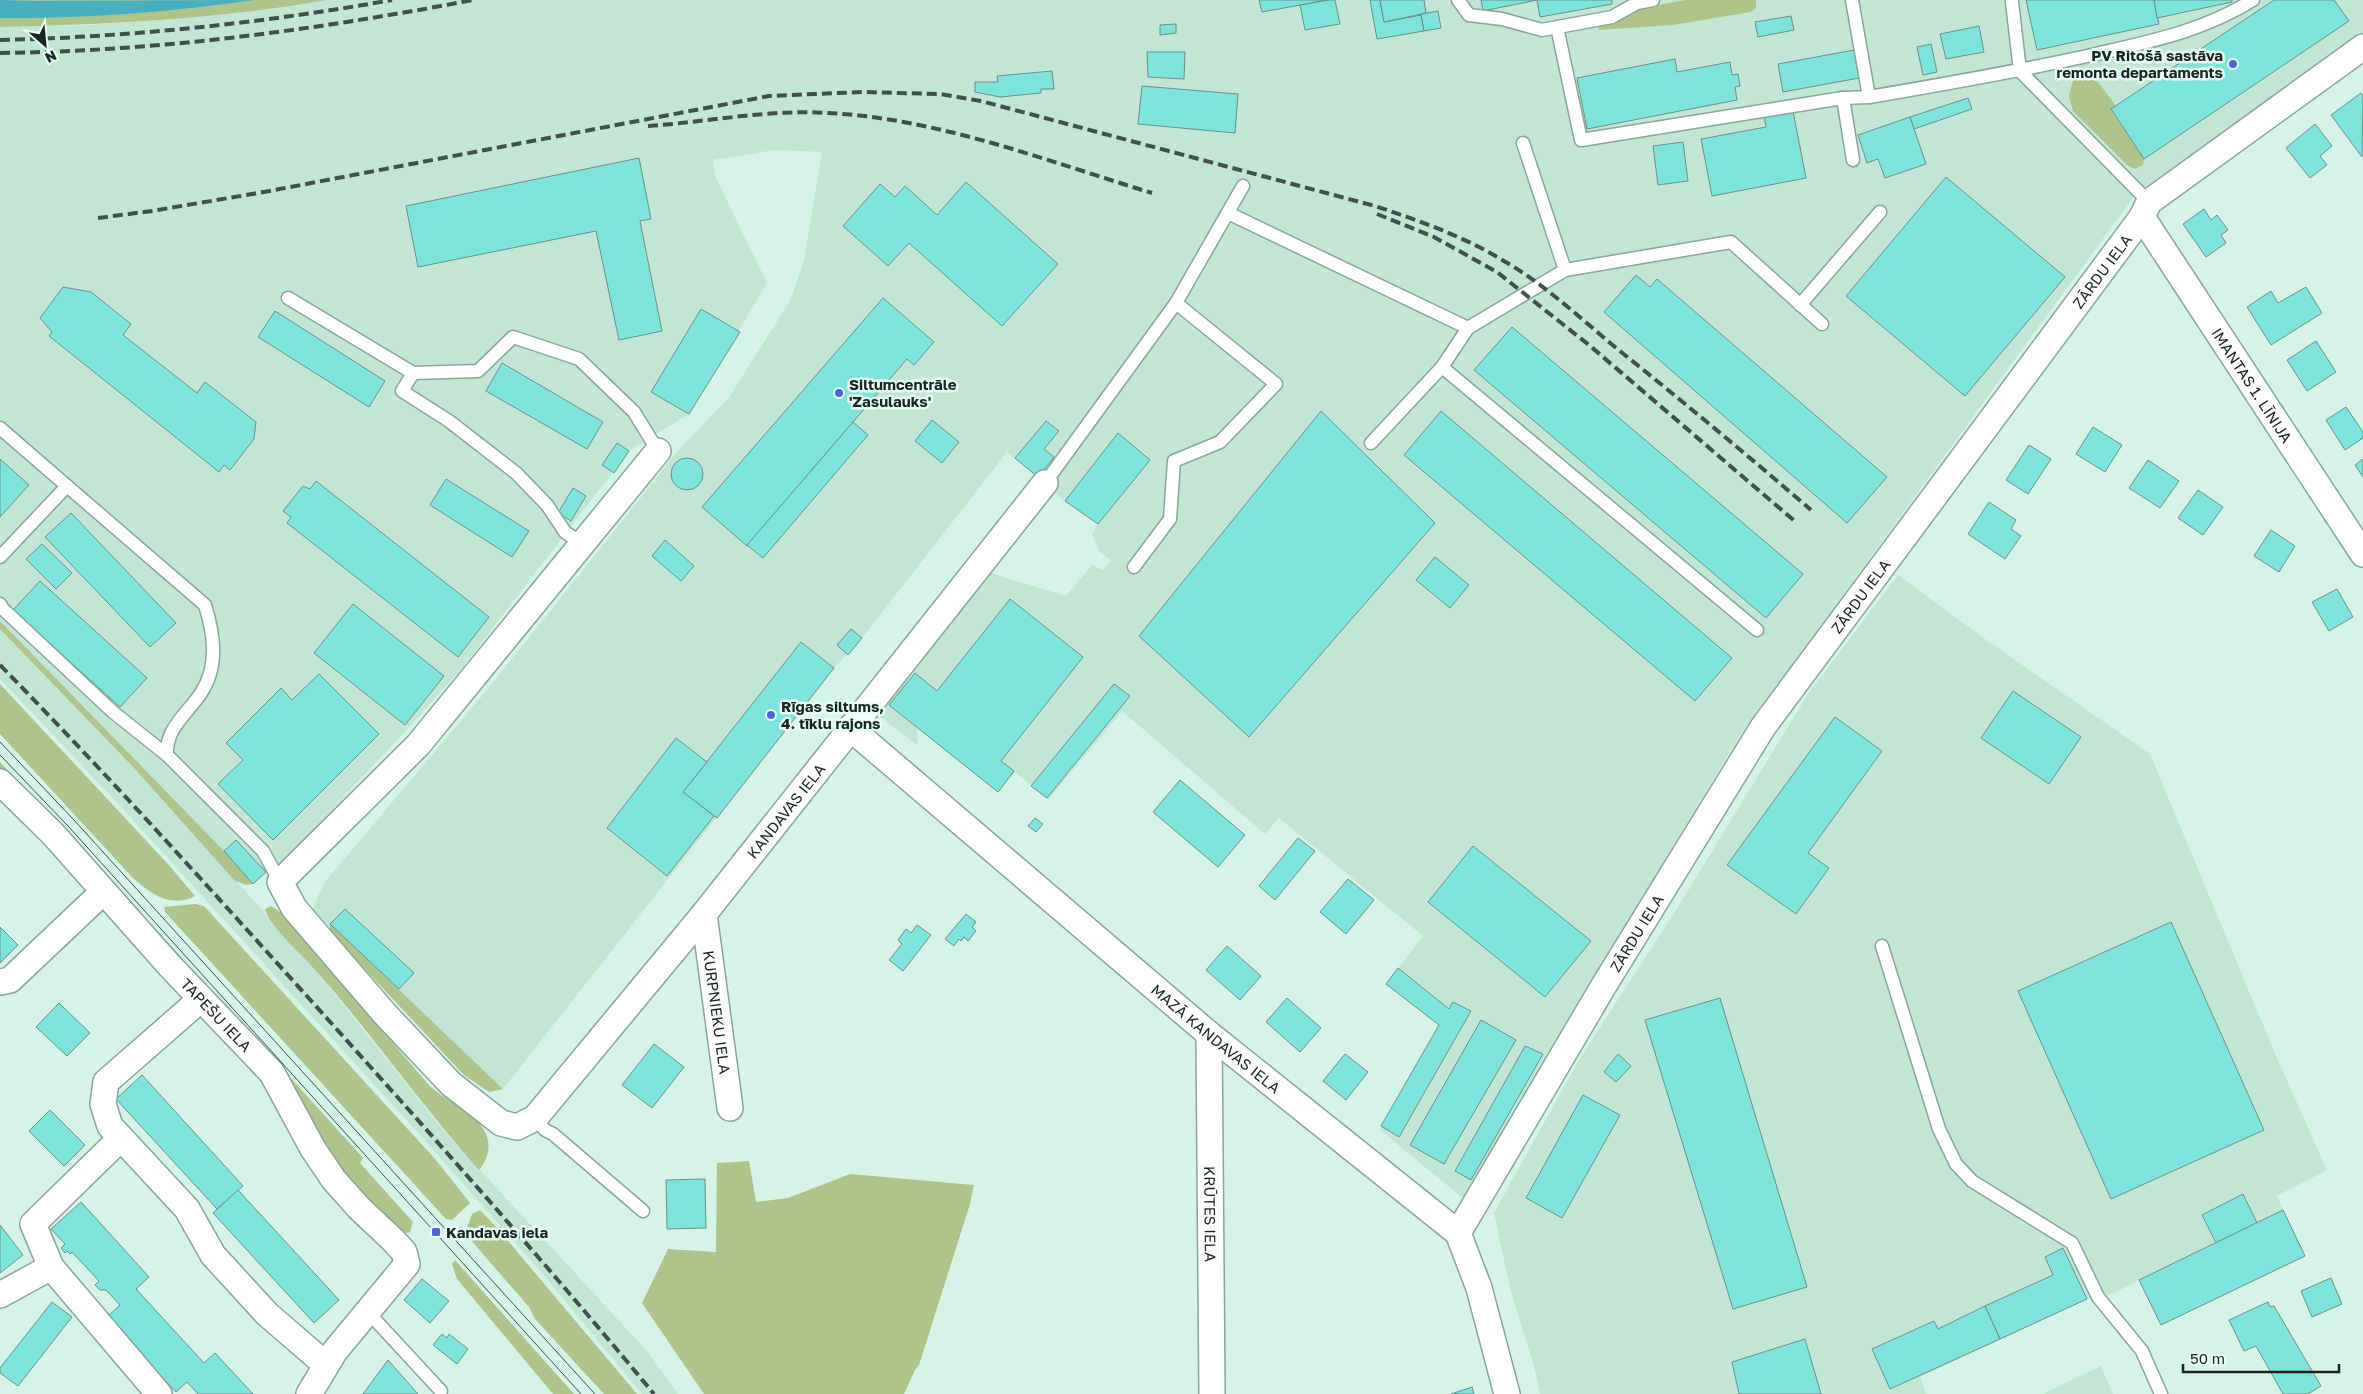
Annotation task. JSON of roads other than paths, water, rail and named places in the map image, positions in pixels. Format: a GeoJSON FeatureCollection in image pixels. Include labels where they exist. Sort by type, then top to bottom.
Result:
{"type":"FeatureCollection","features":[{"type":"Feature","properties":{"kind":"street","name":"ZĀRDU IELA"},"geometry":{"type":"LineString","coordinates":[[1458,1233],[1603,987],[1763,727],[2146,209],[2363,47]]}},
{"type":"Feature","properties":{"kind":"street","name":"IMANTAS 1. LĪNIJA"},"geometry":{"type":"LineString","coordinates":[[2146,209],[2363,554]]}},
{"type":"Feature","properties":{"kind":"street"},"geometry":{"type":"LineString","coordinates":[[526,1123],[501,1123],[451,1084],[384,1013],[294,908],[280,882],[418,745],[658,452]]}},
{"type":"Feature","properties":{"kind":"street","name":"KANDAVAS IELA"},"geometry":{"type":"LineString","coordinates":[[526,1123],[704,914],[1045,483]]}},
{"type":"Feature","properties":{"kind":"street","name":"MAZĀ KANDAVAS IELA"},"geometry":{"type":"LineString","coordinates":[[850,728],[1209,1034],[1458,1233]]}},
{"type":"Feature","properties":{"kind":"street","name":"TAPEŠU IELA"},"geometry":{"type":"LineString","coordinates":[[0,782],[53,834],[103,892],[201,999],[272,1073],[313,1149],[334,1180],[359,1208],[404,1252],[406,1264],[367,1311]]}},
{"type":"Feature","properties":{"kind":"street"},"geometry":{"type":"LineString","coordinates":[[0,982],[10,980],[103,892]]}},
{"type":"Feature","properties":{"kind":"street","name":"KURPNIEKU IELA"},"geometry":{"type":"LineString","coordinates":[[704,914],[730,1108]]}},
{"type":"Feature","properties":{"kind":"street"},"geometry":{"type":"LineString","coordinates":[[201,999],[106,1082],[103,1104],[110,1126],[187,1209],[219,1262],[267,1314],[325,1364]]}},
{"type":"Feature","properties":{"kind":"street","name":"KRŪTES IELA"},"geometry":{"type":"LineString","coordinates":[[1209,1034],[1212,1394]]}},
{"type":"Feature","properties":{"kind":"street"},"geometry":{"type":"LineString","coordinates":[[121,1138],[33,1224],[51,1267],[159,1394]]}},
{"type":"Feature","properties":{"kind":"street"},"geometry":{"type":"LineString","coordinates":[[1458,1233],[1479,1288],[1507,1394]]}},
{"type":"Feature","properties":{"kind":"street"},"geometry":{"type":"LineString","coordinates":[[0,1296],[51,1267]]}},
{"type":"Feature","properties":{"kind":"street"},"geometry":{"type":"LineString","coordinates":[[309,1394],[325,1364],[367,1311]]}},
{"type":"Feature","properties":{"kind":"lane"},"geometry":{"type":"LineString","coordinates":[[1458,0],[1469,15],[1502,19],[1542,30],[1612,17],[1637,3],[1653,0]]}},
{"type":"Feature","properties":{"kind":"lane"},"geometry":{"type":"LineString","coordinates":[[1852,0],[1868,97]]}},
{"type":"Feature","properties":{"kind":"lane"},"geometry":{"type":"LineString","coordinates":[[1557,27],[1581,140],[1843,98],[1868,97],[2020,71],[2182,34],[2237,10],[2253,0]]}},
{"type":"Feature","properties":{"kind":"lane"},"geometry":{"type":"LineString","coordinates":[[2012,2],[2020,71],[2146,209]]}},
{"type":"Feature","properties":{"kind":"lane"},"geometry":{"type":"LineString","coordinates":[[1843,98],[1854,160]]}},
{"type":"Feature","properties":{"kind":"lane"},"geometry":{"type":"LineString","coordinates":[[1523,143],[1565,270]]}},
{"type":"Feature","properties":{"kind":"lane"},"geometry":{"type":"LineString","coordinates":[[1045,483],[1176,303],[1243,186]]}},
{"type":"Feature","properties":{"kind":"lane"},"geometry":{"type":"LineString","coordinates":[[1800,304],[1880,212]]}},
{"type":"Feature","properties":{"kind":"lane"},"geometry":{"type":"LineString","coordinates":[[1228,213],[1468,328]]}},
{"type":"Feature","properties":{"kind":"lane"},"geometry":{"type":"LineString","coordinates":[[1371,443],[1442,367],[1468,328],[1538,284],[1565,270],[1731,242],[1822,324]]}},
{"type":"Feature","properties":{"kind":"lane"},"geometry":{"type":"LineString","coordinates":[[288,298],[413,373],[478,371],[513,336],[579,359],[634,412],[658,452]]}},
{"type":"Feature","properties":{"kind":"lane"},"geometry":{"type":"LineString","coordinates":[[1134,567],[1170,519],[1174,461],[1220,442],[1276,384],[1176,303]]}},
{"type":"Feature","properties":{"kind":"lane"},"geometry":{"type":"LineString","coordinates":[[1442,367],[1757,630]]}},
{"type":"Feature","properties":{"kind":"lane"},"geometry":{"type":"LineString","coordinates":[[413,373],[402,391],[449,421],[516,473],[547,505],[565,532],[582,544]]}},
{"type":"Feature","properties":{"kind":"lane"},"geometry":{"type":"LineString","coordinates":[[0,428],[205,605],[214,632],[213,662],[202,692],[170,732],[166,742],[167,755]]}},
{"type":"Feature","properties":{"kind":"lane"},"geometry":{"type":"LineString","coordinates":[[0,557],[67,486]]}},
{"type":"Feature","properties":{"kind":"lane"},"geometry":{"type":"LineString","coordinates":[[0,604],[3,610],[113,712],[167,755],[264,851],[280,882]]}},
{"type":"Feature","properties":{"kind":"lane"},"geometry":{"type":"LineString","coordinates":[[1882,946],[1939,1129],[1956,1164],[1972,1181],[2072,1243],[2098,1296],[2142,1352],[2161,1394]]}},
{"type":"Feature","properties":{"kind":"lane"},"geometry":{"type":"LineString","coordinates":[[526,1123],[553,1134],[642,1211]]}},
{"type":"Feature","properties":{"kind":"lane"},"geometry":{"type":"LineString","coordinates":[[367,1311],[440,1391]]}},
{"type":"Feature","properties":{"kind":"water"},"geometry":{"type":"Polygon","coordinates":[[[0,0],[254,0],[127,14],[0,18],[0,0]]]}},
{"type":"Feature","properties":{"kind":"tram line"},"geometry":{"type":"LineString","coordinates":[[0,742],[74,820],[595,1394]]}},
{"type":"Feature","properties":{"kind":"tram line"},"geometry":{"type":"LineString","coordinates":[[0,755],[68,826],[581,1394]]}},
{"type":"Feature","properties":{"kind":"railway"},"geometry":{"type":"LineString","coordinates":[[0,40],[99,36],[197,28],[294,16],[392,0]]}},
{"type":"Feature","properties":{"kind":"railway"},"geometry":{"type":"LineString","coordinates":[[0,53],[120,48],[238,37],[355,21],[473,0]]}},
{"type":"Feature","properties":{"kind":"railway"},"geometry":{"type":"LineString","coordinates":[[98,218],[264,192],[769,96],[862,92],[940,94],[981,101],[1375,206],[1425,223],[1473,244],[1519,270],[1547,290],[1811,510]]}},
{"type":"Feature","properties":{"kind":"railway"},"geometry":{"type":"LineString","coordinates":[[648,126],[738,116],[806,112],[870,117],[912,124],[993,143],[1152,193]]}},
{"type":"Feature","properties":{"kind":"railway"},"geometry":{"type":"LineString","coordinates":[[1377,214],[1434,237],[1497,272],[1589,345],[1797,523]]}},
{"type":"Feature","properties":{"kind":"railway"},"geometry":{"type":"LineString","coordinates":[[0,665],[159,833],[357,1052],[529,1246],[654,1394]]}},
{"type":"Feature","properties":{"kind":"place","name":"PV Ritošā sastāva remonta departaments"},"geometry":{"type":"Point","coordinates":[2233,64]}},
{"type":"Feature","properties":{"kind":"place","name":"Siltumcentrāle 'Zasulauks'"},"geometry":{"type":"Point","coordinates":[839,393]}},
{"type":"Feature","properties":{"kind":"place","name":"Rīgas siltums, 4. tīklu rajons"},"geometry":{"type":"Point","coordinates":[771,715]}},
{"type":"Feature","properties":{"kind":"place","name":"Kandavas iela"},"geometry":{"type":"Point","coordinates":[436,1232]}}]}
